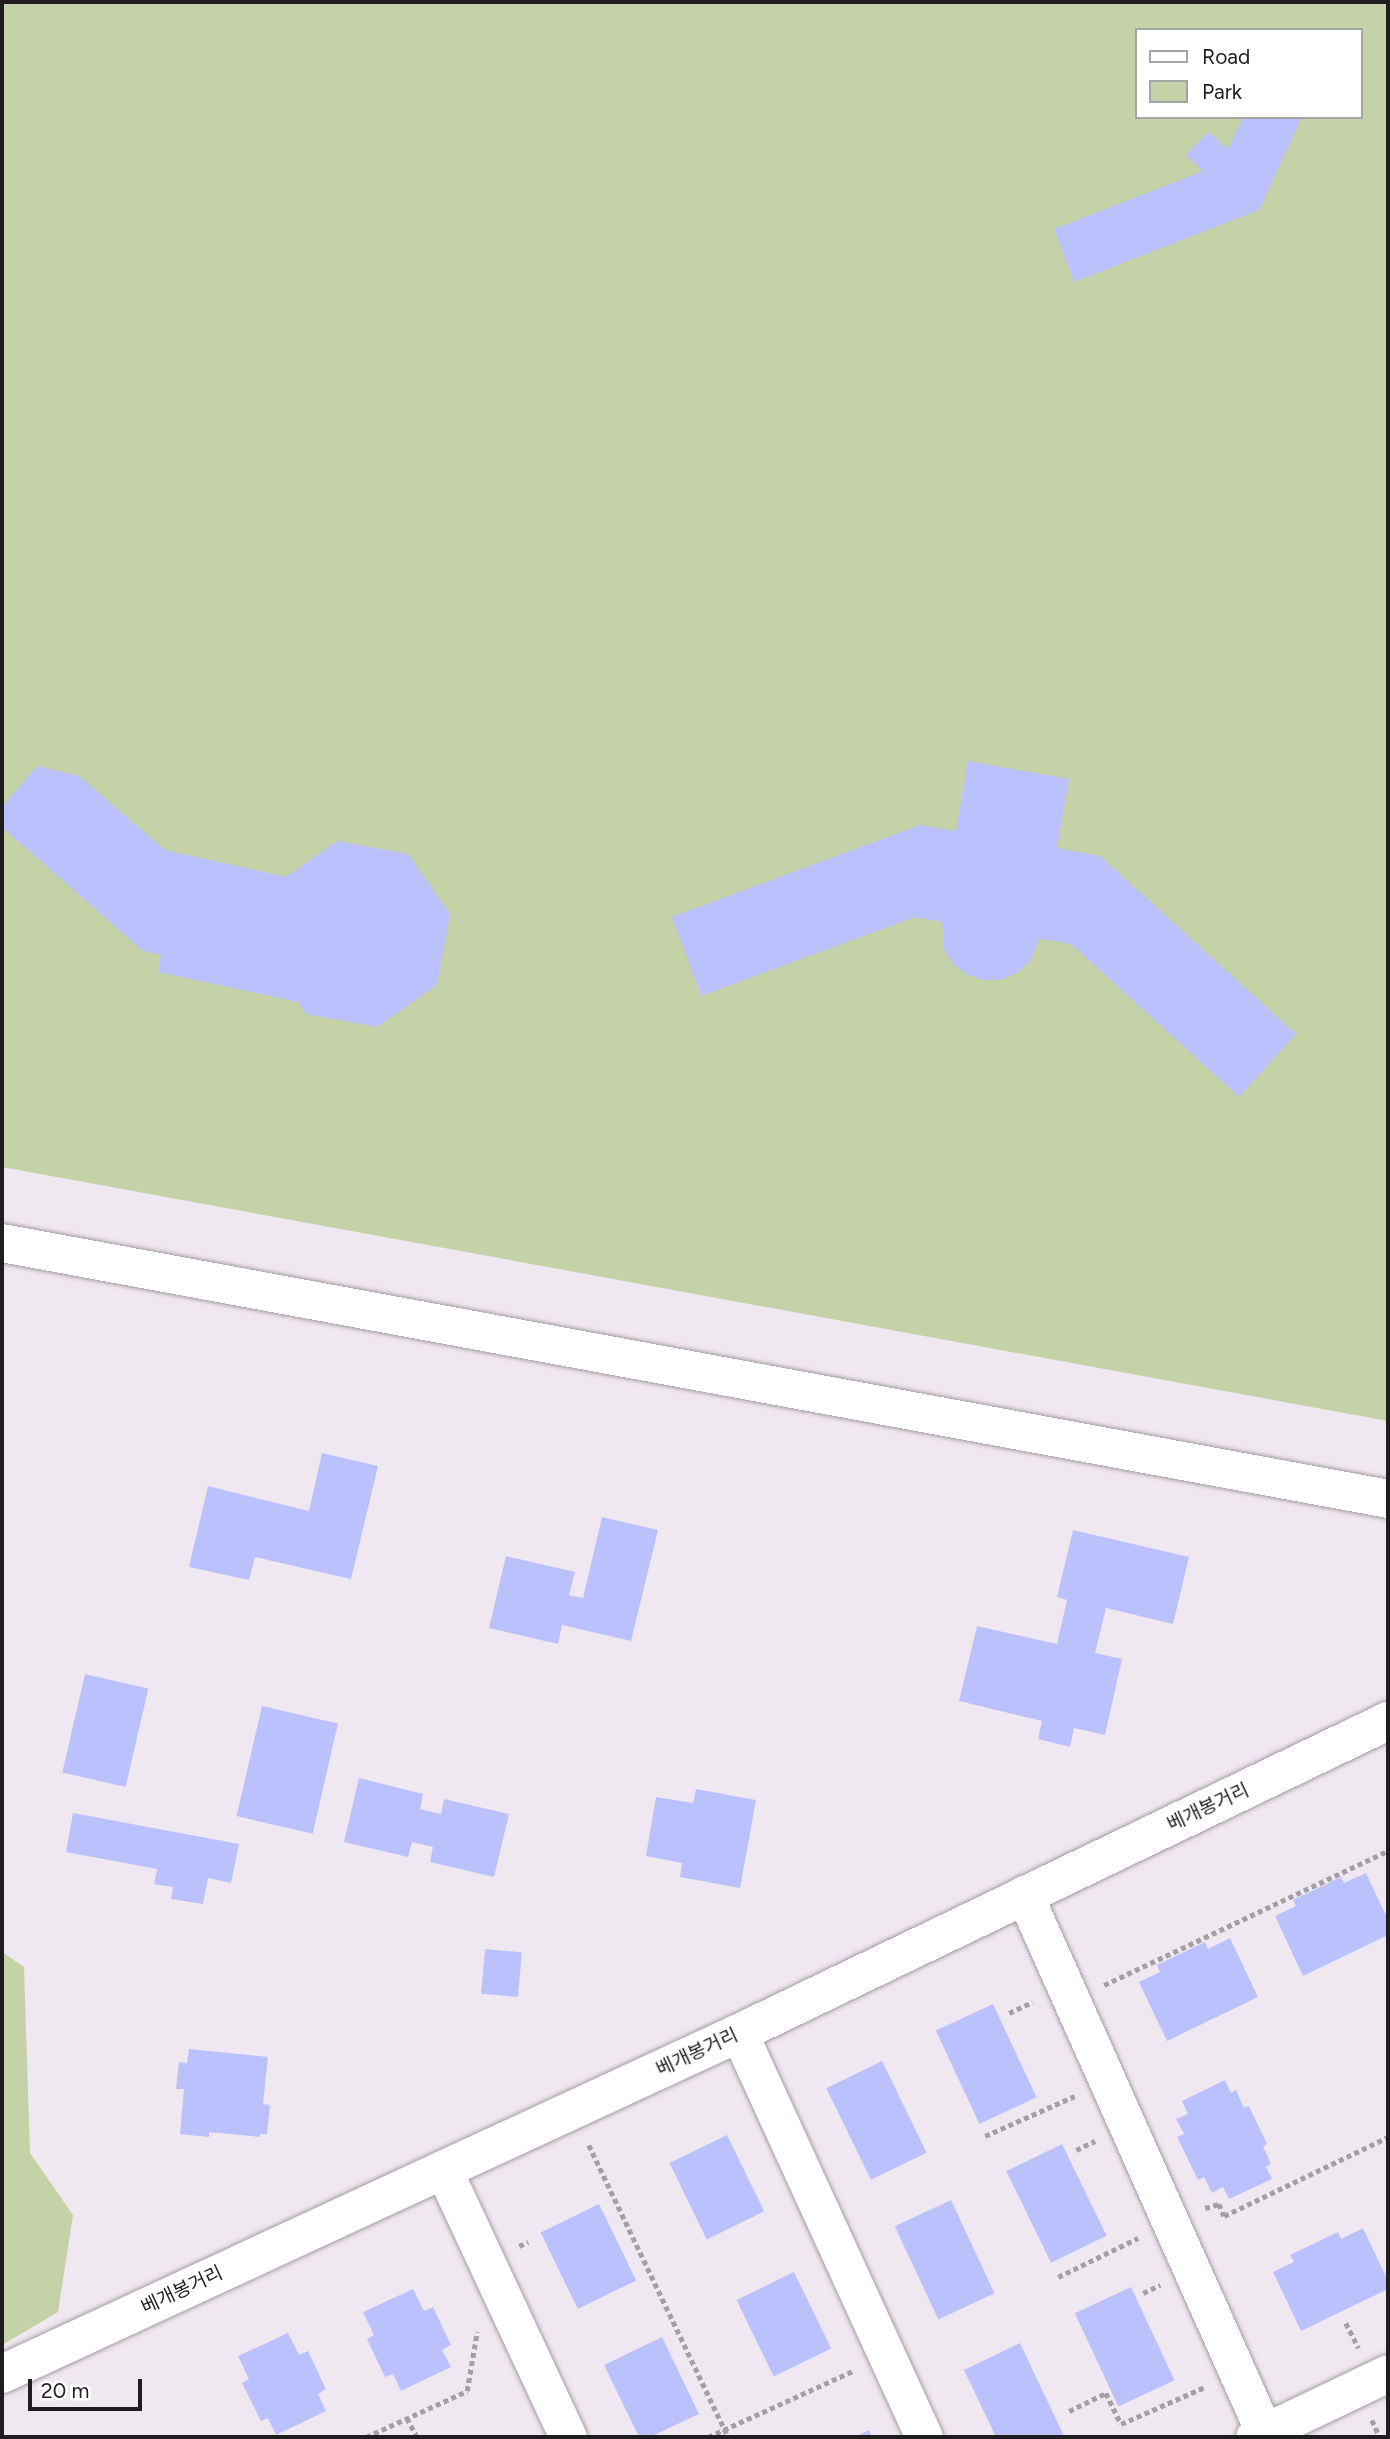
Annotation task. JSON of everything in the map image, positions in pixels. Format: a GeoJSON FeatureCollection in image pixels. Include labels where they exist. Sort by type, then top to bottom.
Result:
{"type":"FeatureCollection","features":[{"type":"Feature","properties":{"kind":"street"},"geometry":{"type":"LineString","coordinates":[[2,1242],[1388,1499]]}},
{"type":"Feature","properties":{"kind":"street","name":"베개봉거리"},"geometry":{"type":"LineString","coordinates":[[2,2374],[738,2033],[1388,1721]]}},
{"type":"Feature","properties":{"kind":"street"},"geometry":{"type":"LineString","coordinates":[[1024,1894],[1238,2372],[1259,2435],[1388,2373]]}},
{"type":"Feature","properties":{"kind":"street"},"geometry":{"type":"LineString","coordinates":[[738,2033],[924,2437]]}},
{"type":"Feature","properties":{"kind":"street"},"geometry":{"type":"LineString","coordinates":[[443,2169],[568,2437]]}},
{"type":"Feature","properties":{"kind":"path"},"geometry":{"type":"LineString","coordinates":[[1072,2001],[1388,1850]]}},
{"type":"Feature","properties":{"kind":"path"},"geometry":{"type":"LineString","coordinates":[[985,2136],[1108,2082]]}},
{"type":"Feature","properties":{"kind":"path"},"geometry":{"type":"LineString","coordinates":[[572,2109],[728,2437]]}},
{"type":"Feature","properties":{"kind":"path"},"geometry":{"type":"LineString","coordinates":[[1201,2199],[1206,2210],[1219,2204],[1224,2216],[1388,2137]]}},
{"type":"Feature","properties":{"kind":"path"},"geometry":{"type":"LineString","coordinates":[[1058,2277],[1171,2222]]}},
{"type":"Feature","properties":{"kind":"path"},"geometry":{"type":"LineString","coordinates":[[366,2437],[467,2391],[481,2312],[504,2300]]}},
{"type":"Feature","properties":{"kind":"path"},"geometry":{"type":"LineString","coordinates":[[708,2437],[854,2371]]}},
{"type":"Feature","properties":{"kind":"path"},"geometry":{"type":"LineString","coordinates":[[1069,2411],[1106,2393],[1121,2424],[1238,2372]]}},
{"type":"Feature","properties":{"kind":"path"},"geometry":{"type":"LineString","coordinates":[[407,2418],[417,2437]]}},
{"type":"Feature","properties":{"kind":"green space"},"geometry":{"type":"Polygon","coordinates":[[[2,2],[1388,2],[1388,1421],[2,1167],[2,2]]]}},
{"type":"Feature","properties":{"kind":"green space"},"geometry":{"type":"Polygon","coordinates":[[[2,1952],[24,1967],[30,2153],[73,2215],[58,2312],[2,2345],[2,1952]]]}},
{"type":"Feature","properties":{"kind":"building"},"geometry":{"type":"Polygon","coordinates":[[[1242,119],[1301,119],[1259,210],[1074,282],[1054,229],[1203,171],[1186,155],[1208,132],[1228,149],[1242,119]]]}},
{"type":"Feature","properties":{"kind":"building"},"geometry":{"type":"Polygon","coordinates":[[[968,761],[1069,779],[1057,848],[1100,856],[1296,1034],[1239,1097],[1071,944],[1039,939],[1030,962],[1017,973],[1000,980],[983,980],[966,974],[953,964],[944,949],[942,922],[915,917],[701,996],[672,917],[920,825],[956,831],[968,761]]]}},
{"type":"Feature","properties":{"kind":"building"},"geometry":{"type":"Polygon","coordinates":[[[37,766],[79,776],[165,850],[286,877],[337,841],[408,854],[450,914],[437,985],[377,1027],[306,1014],[298,1002],[158,972],[161,955],[143,951],[2,827],[2,807],[37,766]]]}},
{"type":"Feature","properties":{"kind":"building"},"geometry":{"type":"Polygon","coordinates":[[[322,1453],[378,1466],[351,1579],[255,1557],[249,1580],[189,1567],[208,1486],[309,1511],[322,1453]]]}},
{"type":"Feature","properties":{"kind":"building"},"geometry":{"type":"Polygon","coordinates":[[[602,1517],[658,1530],[631,1641],[562,1625],[558,1644],[489,1628],[506,1556],[575,1572],[569,1595],[583,1598],[602,1517]]]}},
{"type":"Feature","properties":{"kind":"building"},"geometry":{"type":"Polygon","coordinates":[[[1073,1530],[1189,1557],[1173,1624],[1106,1608],[1095,1653],[1122,1659],[1105,1735],[1074,1728],[1070,1747],[1038,1739],[1042,1721],[959,1701],[977,1626],[1057,1644],[1067,1600],[1057,1597],[1073,1530]]]}},
{"type":"Feature","properties":{"kind":"building"},"geometry":{"type":"Polygon","coordinates":[[[85,1674],[148,1689],[126,1787],[62,1772],[85,1674]]]}},
{"type":"Feature","properties":{"kind":"building"},"geometry":{"type":"Polygon","coordinates":[[[262,1706],[338,1724],[313,1834],[237,1816],[262,1706]]]}},
{"type":"Feature","properties":{"kind":"building"},"geometry":{"type":"Polygon","coordinates":[[[359,1778],[423,1794],[420,1809],[441,1814],[444,1799],[509,1814],[494,1877],[430,1862],[433,1847],[412,1842],[408,1857],[344,1842],[359,1778]]]}},
{"type":"Feature","properties":{"kind":"building"},"geometry":{"type":"Polygon","coordinates":[[[696,1789],[756,1800],[740,1888],[680,1877],[682,1863],[646,1856],[656,1797],[693,1803],[696,1789]]]}},
{"type":"Feature","properties":{"kind":"building"},"geometry":{"type":"Polygon","coordinates":[[[73,1813],[239,1844],[231,1883],[208,1878],[203,1904],[171,1899],[173,1887],[154,1884],[157,1869],[66,1852],[73,1813]]]}},
{"type":"Feature","properties":{"kind":"building"},"geometry":{"type":"Polygon","coordinates":[[[1366,1873],[1388,1920],[1388,1935],[1303,1976],[1275,1916],[1296,1906],[1293,1900],[1341,1877],[1344,1883],[1366,1873]]]}},
{"type":"Feature","properties":{"kind":"building"},"geometry":{"type":"Polygon","coordinates":[[[1230,1938],[1258,1997],[1167,2041],[1139,1982],[1160,1972],[1157,1965],[1205,1942],[1208,1949],[1230,1938]]]}},
{"type":"Feature","properties":{"kind":"building"},"geometry":{"type":"Polygon","coordinates":[[[485,1949],[522,1952],[518,1997],[481,1994],[485,1949]]]}},
{"type":"Feature","properties":{"kind":"building"},"geometry":{"type":"Polygon","coordinates":[[[993,2004],[1037,2097],[979,2124],[936,2031],[993,2004]]]}},
{"type":"Feature","properties":{"kind":"building"},"geometry":{"type":"Polygon","coordinates":[[[189,2049],[268,2057],[263,2104],[270,2105],[267,2134],[260,2134],[260,2137],[209,2132],[209,2137],[180,2134],[184,2089],[176,2089],[179,2062],[187,2063],[189,2049]]]}},
{"type":"Feature","properties":{"kind":"building"},"geometry":{"type":"Polygon","coordinates":[[[882,2061],[927,2153],[871,2180],[826,2088],[882,2061]]]}},
{"type":"Feature","properties":{"kind":"building"},"geometry":{"type":"Polygon","coordinates":[[[1225,2080],[1231,2093],[1236,2090],[1244,2108],[1249,2106],[1267,2144],[1263,2146],[1271,2164],[1266,2167],[1272,2179],[1229,2199],[1223,2187],[1212,2193],[1204,2177],[1198,2180],[1177,2137],[1184,2134],[1176,2119],[1188,2114],[1182,2101],[1225,2080]]]}},
{"type":"Feature","properties":{"kind":"building"},"geometry":{"type":"Polygon","coordinates":[[[727,2135],[764,2211],[707,2239],[669,2163],[727,2135]]]}},
{"type":"Feature","properties":{"kind":"building"},"geometry":{"type":"Polygon","coordinates":[[[1062,2144],[1107,2236],[1051,2263],[1006,2171],[1062,2144]]]}},
{"type":"Feature","properties":{"kind":"building"},"geometry":{"type":"Polygon","coordinates":[[[951,2200],[995,2293],[938,2320],[895,2226],[951,2200]]]}},
{"type":"Feature","properties":{"kind":"building"},"geometry":{"type":"Polygon","coordinates":[[[599,2204],[636,2280],[578,2309],[541,2232],[599,2204]]]}},
{"type":"Feature","properties":{"kind":"building"},"geometry":{"type":"Polygon","coordinates":[[[1363,2228],[1388,2281],[1388,2289],[1301,2331],[1273,2272],[1294,2262],[1290,2255],[1338,2232],[1341,2239],[1363,2228]]]}},
{"type":"Feature","properties":{"kind":"building"},"geometry":{"type":"Polygon","coordinates":[[[794,2272],[831,2348],[774,2376],[736,2300],[794,2272]]]}},
{"type":"Feature","properties":{"kind":"building"},"geometry":{"type":"Polygon","coordinates":[[[1131,2287],[1175,2380],[1118,2407],[1075,2313],[1131,2287]]]}},
{"type":"Feature","properties":{"kind":"building"},"geometry":{"type":"Polygon","coordinates":[[[413,2289],[424,2311],[433,2307],[451,2345],[442,2350],[451,2367],[401,2391],[393,2374],[385,2377],[367,2339],[374,2335],[363,2312],[413,2289]]]}},
{"type":"Feature","properties":{"kind":"building"},"geometry":{"type":"Polygon","coordinates":[[[288,2333],[299,2355],[308,2351],[326,2389],[318,2394],[326,2411],[276,2435],[268,2418],[261,2421],[242,2383],[249,2379],[238,2356],[288,2333]]]}},
{"type":"Feature","properties":{"kind":"building"},"geometry":{"type":"Polygon","coordinates":[[[662,2337],[699,2414],[650,2437],[639,2437],[604,2365],[662,2337]]]}},
{"type":"Feature","properties":{"kind":"building"},"geometry":{"type":"Polygon","coordinates":[[[1020,2343],[1064,2436],[996,2437],[964,2370],[1020,2343]]]}},
{"type":"Feature","properties":{"kind":"building"},"geometry":{"type":"Polygon","coordinates":[[[869,2430],[872,2437],[855,2437],[869,2430]]]}}]}
